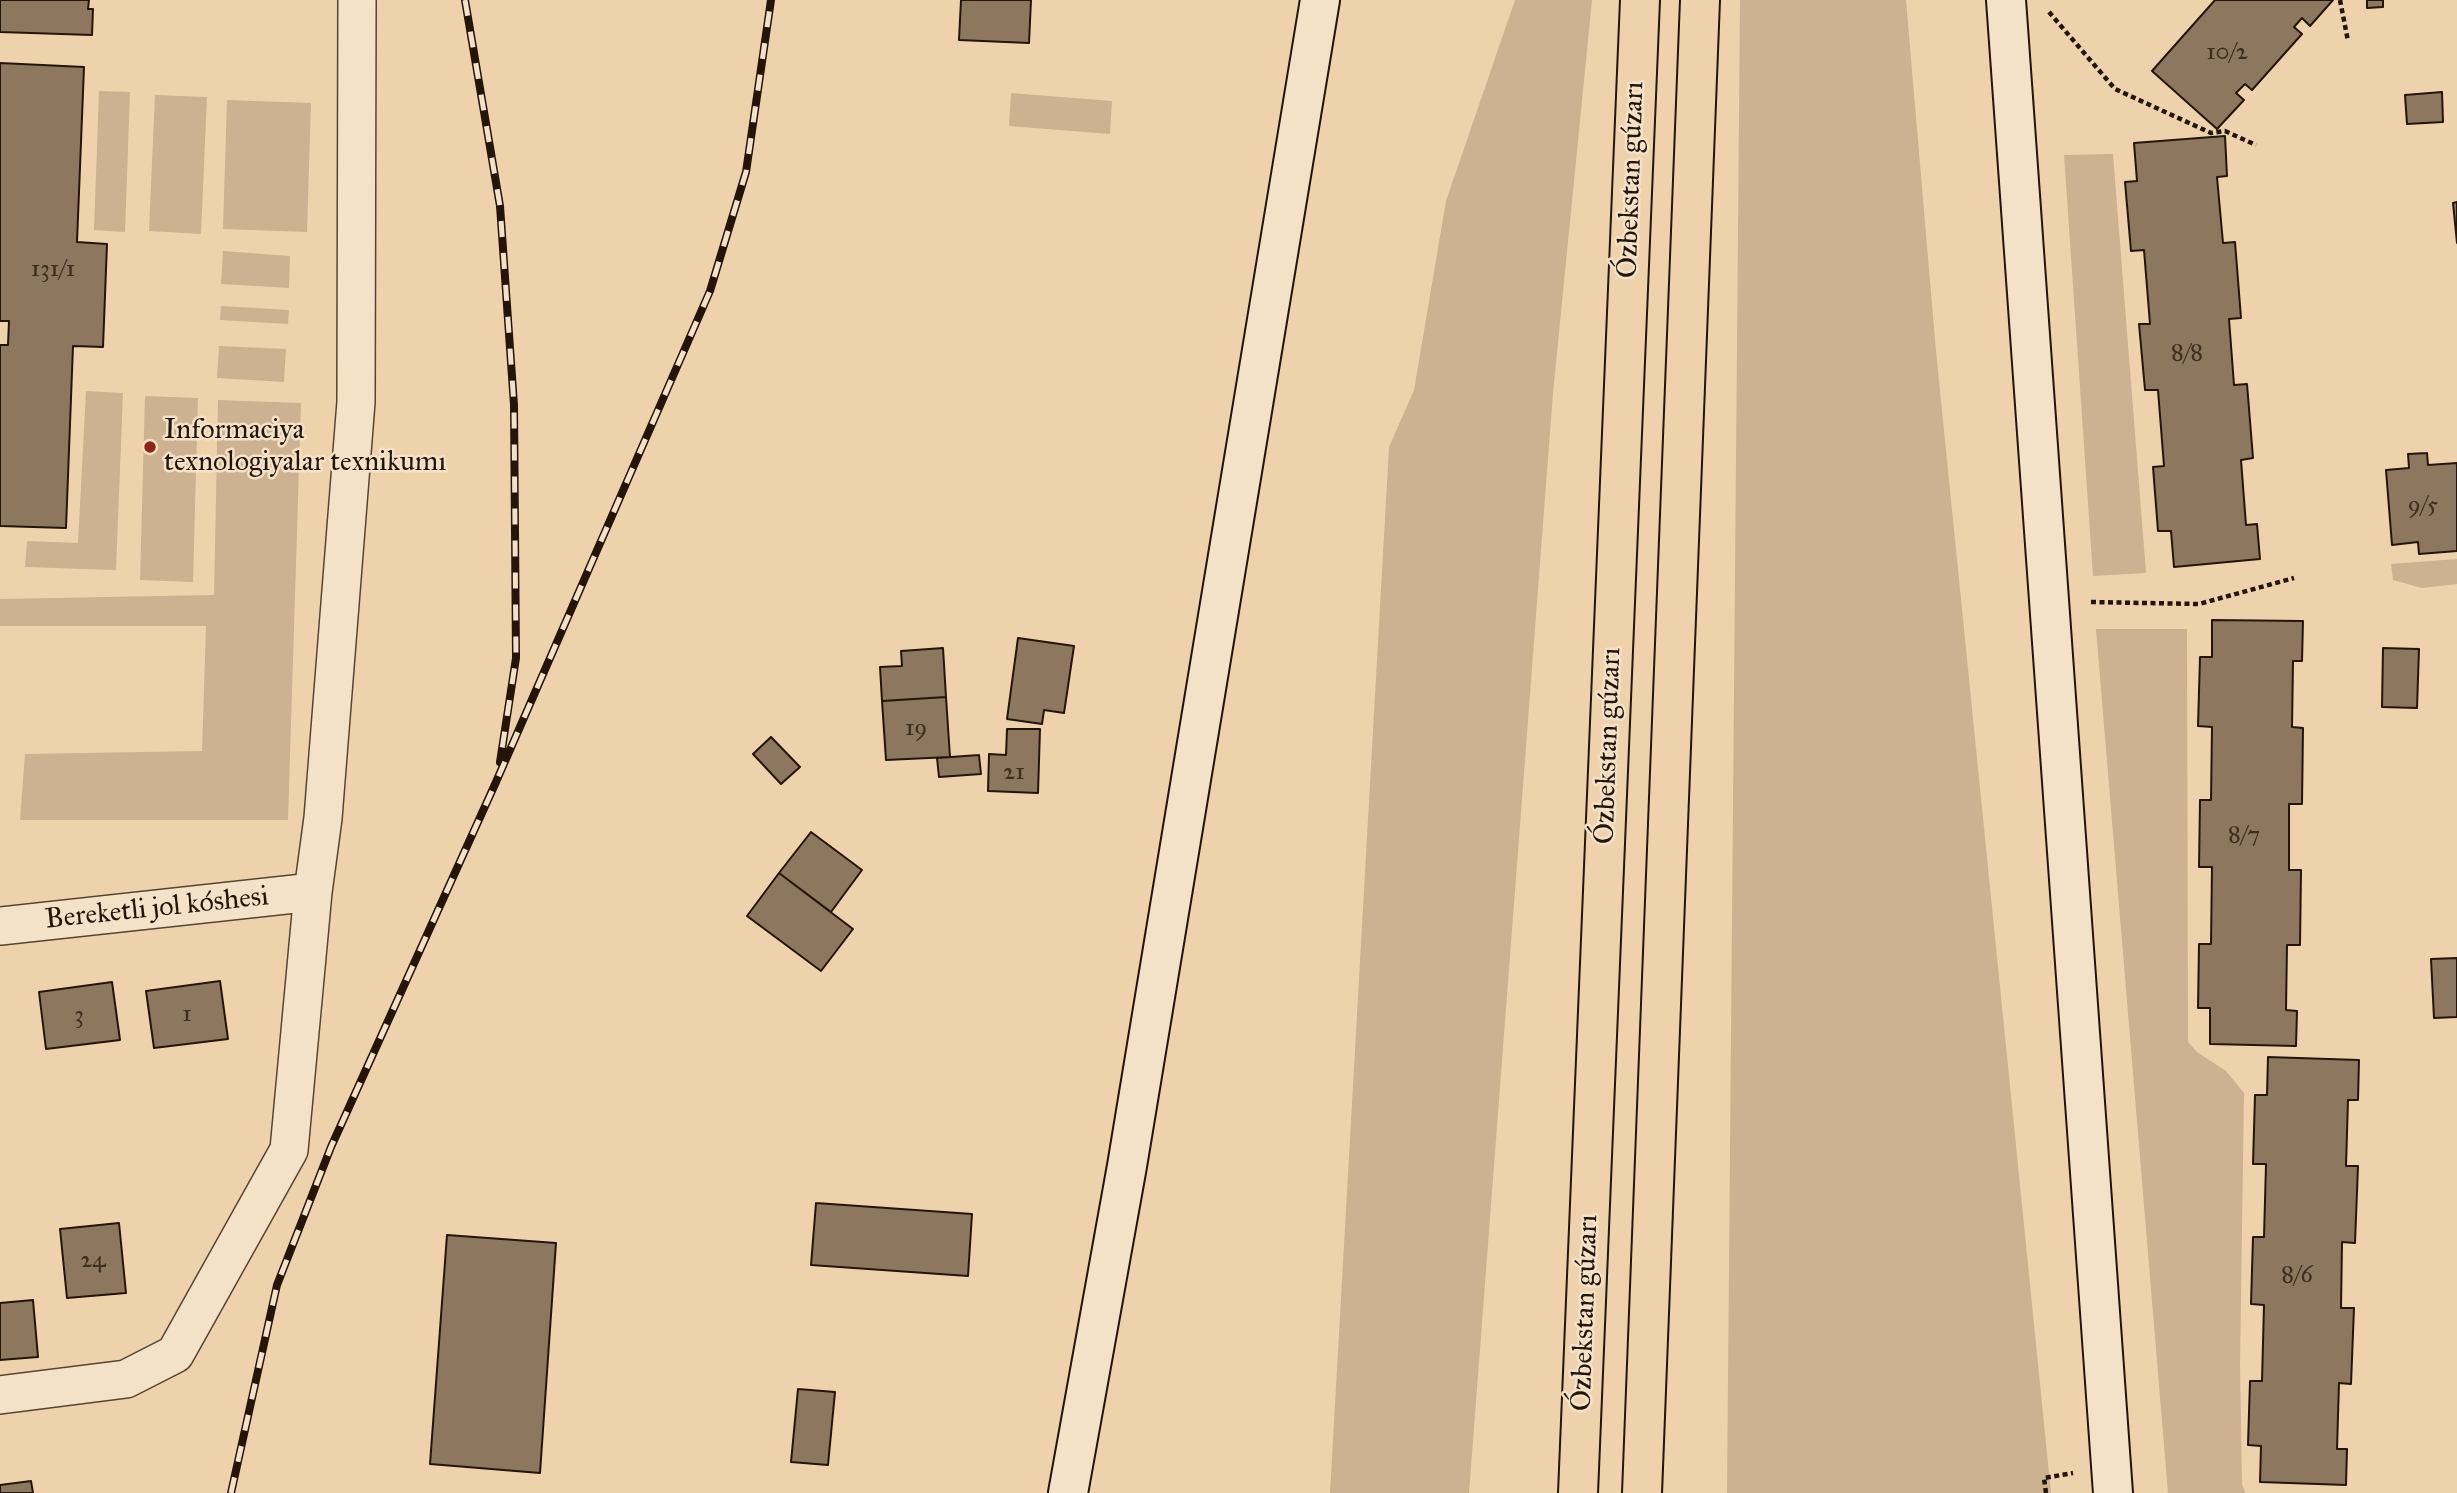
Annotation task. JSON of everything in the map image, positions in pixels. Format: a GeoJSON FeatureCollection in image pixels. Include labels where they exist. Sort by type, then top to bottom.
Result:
{"type":"FeatureCollection","features":[{"type":"Feature","properties":{"kind":"main road"},"geometry":{"type":"LineString","coordinates":[[1068,1493],[1127,1166],[1320,0]]}},
{"type":"Feature","properties":{"kind":"main road","name":"Ózbekstan gúzarı"},"geometry":{"type":"LineString","coordinates":[[1578,1493],[1640,0]]}},
{"type":"Feature","properties":{"kind":"main road"},"geometry":{"type":"LineString","coordinates":[[1642,1493],[1700,0]]}},
{"type":"Feature","properties":{"kind":"main road"},"geometry":{"type":"LineString","coordinates":[[2006,0],[2113,1493]]}},
{"type":"Feature","properties":{"kind":"street"},"geometry":{"type":"LineString","coordinates":[[0,1395],[126,1379],[175,1354],[289,1150],[313,892],[323,818],[356,402],[357,0]]}},
{"type":"Feature","properties":{"kind":"street","name":"Bereketli jol kóshesi"},"geometry":{"type":"LineString","coordinates":[[0,926],[313,892]]}},
{"type":"Feature","properties":{"kind":"path"},"geometry":{"type":"LineString","coordinates":[[2340,0],[2348,41]]}},
{"type":"Feature","properties":{"kind":"path"},"geometry":{"type":"LineString","coordinates":[[2049,12],[2115,89],[2211,133],[2225,131],[2256,145]]}},
{"type":"Feature","properties":{"kind":"path"},"geometry":{"type":"LineString","coordinates":[[2091,602],[2199,604],[2294,578]]}},
{"type":"Feature","properties":{"kind":"path"},"geometry":{"type":"LineString","coordinates":[[2044,1478],[2046,1493]]}},
{"type":"Feature","properties":{"kind":"shaded area"},"geometry":{"type":"Polygon","coordinates":[[[1515,0],[1592,0],[1553,393],[1469,1493],[1330,1493],[1389,447],[1414,390],[1446,201],[1515,0]]]}},
{"type":"Feature","properties":{"kind":"shaded area"},"geometry":{"type":"Polygon","coordinates":[[[1740,0],[1906,0],[1936,351],[2051,1493],[1727,1493],[1740,0]]]}},
{"type":"Feature","properties":{"kind":"shaded area"},"geometry":{"type":"Polygon","coordinates":[[[99,91],[130,92],[125,232],[94,230],[99,91]]]}},
{"type":"Feature","properties":{"kind":"shaded area"},"geometry":{"type":"Polygon","coordinates":[[[1011,93],[1112,101],[1110,134],[1009,126],[1011,93]]]}},
{"type":"Feature","properties":{"kind":"shaded area"},"geometry":{"type":"Polygon","coordinates":[[[155,95],[207,97],[201,234],[149,231],[155,95]]]}},
{"type":"Feature","properties":{"kind":"shaded area"},"geometry":{"type":"Polygon","coordinates":[[[227,100],[311,103],[307,232],[223,229],[227,100]]]}},
{"type":"Feature","properties":{"kind":"shaded area"},"geometry":{"type":"Polygon","coordinates":[[[2113,154],[2146,573],[2093,576],[2064,155],[2113,154]]]}},
{"type":"Feature","properties":{"kind":"shaded area"},"geometry":{"type":"Polygon","coordinates":[[[223,251],[290,256],[289,288],[221,284],[223,251]]]}},
{"type":"Feature","properties":{"kind":"shaded area"},"geometry":{"type":"Polygon","coordinates":[[[221,306],[289,310],[288,324],[220,320],[221,306]]]}},
{"type":"Feature","properties":{"kind":"shaded area"},"geometry":{"type":"Polygon","coordinates":[[[219,346],[286,349],[284,382],[217,378],[219,346]]]}},
{"type":"Feature","properties":{"kind":"shaded area"},"geometry":{"type":"Polygon","coordinates":[[[86,391],[123,393],[116,570],[25,567],[27,541],[78,543],[86,391]]]}},
{"type":"Feature","properties":{"kind":"shaded area"},"geometry":{"type":"Polygon","coordinates":[[[145,396],[198,398],[193,582],[140,580],[145,396]]]}},
{"type":"Feature","properties":{"kind":"shaded area"},"geometry":{"type":"Polygon","coordinates":[[[218,400],[301,403],[288,820],[20,820],[25,754],[202,751],[206,626],[0,626],[0,599],[214,595],[218,400]]]}},
{"type":"Feature","properties":{"kind":"shaded area"},"geometry":{"type":"Polygon","coordinates":[[[2457,559],[2457,584],[2422,588],[2393,580],[2391,564],[2457,559]]]}},
{"type":"Feature","properties":{"kind":"shaded area"},"geometry":{"type":"Polygon","coordinates":[[[2096,629],[2187,629],[2188,1042],[2197,1052],[2226,1071],[2244,1093],[2240,1366],[2242,1484],[2245,1493],[2168,1493],[2096,629]]]}},
{"type":"Feature","properties":{"kind":"building"},"geometry":{"type":"Polygon","coordinates":[[[0,0],[89,0],[88,9],[93,9],[92,35],[0,32],[0,0]]]}},
{"type":"Feature","properties":{"kind":"building"},"geometry":{"type":"Polygon","coordinates":[[[961,0],[1031,0],[1029,43],[959,40],[961,0]]]}},
{"type":"Feature","properties":{"kind":"building"},"geometry":{"type":"Polygon","coordinates":[[[2215,0],[2333,0],[2310,26],[2302,18],[2294,27],[2302,34],[2252,90],[2245,84],[2236,93],[2244,100],[2217,129],[2152,71],[2215,0]]]}},
{"type":"Feature","properties":{"kind":"building"},"geometry":{"type":"Polygon","coordinates":[[[2367,0],[2383,0],[2383,7],[2367,8],[2367,0]]]}},
{"type":"Feature","properties":{"kind":"building"},"geometry":{"type":"Polygon","coordinates":[[[0,63],[84,67],[77,242],[107,244],[103,347],[73,346],[66,528],[0,526],[0,345],[8,345],[9,321],[0,321],[0,63]]]}},
{"type":"Feature","properties":{"kind":"building"},"geometry":{"type":"Polygon","coordinates":[[[2442,92],[2443,122],[2407,124],[2405,95],[2442,92]]]}},
{"type":"Feature","properties":{"kind":"building"},"geometry":{"type":"Polygon","coordinates":[[[2225,136],[2227,176],[2217,177],[2223,243],[2235,242],[2241,318],[2229,319],[2234,385],[2247,384],[2253,458],[2241,460],[2246,525],[2257,524],[2260,559],[2174,567],[2171,531],[2158,531],[2153,467],[2164,466],[2158,390],[2145,390],[2139,324],[2150,324],[2144,250],[2131,251],[2125,182],[2137,181],[2134,143],[2225,136]]]}},
{"type":"Feature","properties":{"kind":"building"},"geometry":{"type":"Polygon","coordinates":[[[2457,202],[2457,243],[2453,203],[2457,202]]]}},
{"type":"Feature","properties":{"kind":"building"},"geometry":{"type":"Polygon","coordinates":[[[2427,453],[2428,465],[2457,463],[2457,551],[2419,554],[2418,542],[2392,545],[2386,470],[2409,468],[2408,454],[2427,453]]]}},
{"type":"Feature","properties":{"kind":"building"},"geometry":{"type":"Polygon","coordinates":[[[2212,620],[2303,621],[2302,661],[2293,661],[2292,727],[2303,728],[2302,804],[2289,804],[2289,870],[2301,870],[2300,945],[2287,945],[2286,1010],[2297,1011],[2296,1046],[2210,1044],[2210,1008],[2198,1008],[2199,944],[2211,944],[2212,867],[2199,867],[2200,800],[2211,800],[2212,727],[2198,726],[2200,657],[2212,657],[2212,620]]]}},
{"type":"Feature","properties":{"kind":"building"},"geometry":{"type":"Polygon","coordinates":[[[1018,638],[1074,646],[1064,713],[1044,710],[1042,724],[1007,719],[1018,638]]]}},
{"type":"Feature","properties":{"kind":"building"},"geometry":{"type":"Polygon","coordinates":[[[943,648],[946,697],[882,701],[880,667],[902,666],[901,651],[943,648]]]}},
{"type":"Feature","properties":{"kind":"building"},"geometry":{"type":"Polygon","coordinates":[[[2383,648],[2419,649],[2417,708],[2382,707],[2383,648]]]}},
{"type":"Feature","properties":{"kind":"building"},"geometry":{"type":"Polygon","coordinates":[[[946,697],[950,757],[886,760],[882,701],[946,697]]]}},
{"type":"Feature","properties":{"kind":"building"},"geometry":{"type":"Polygon","coordinates":[[[1007,729],[1040,729],[1038,793],[988,791],[989,754],[1006,755],[1007,729]]]}},
{"type":"Feature","properties":{"kind":"building"},"geometry":{"type":"Polygon","coordinates":[[[771,737],[800,767],[781,784],[753,754],[771,737]]]}},
{"type":"Feature","properties":{"kind":"building"},"geometry":{"type":"Polygon","coordinates":[[[979,755],[981,774],[939,777],[937,758],[979,755]]]}},
{"type":"Feature","properties":{"kind":"building"},"geometry":{"type":"Polygon","coordinates":[[[811,832],[862,870],[831,912],[779,873],[811,832]]]}},
{"type":"Feature","properties":{"kind":"building"},"geometry":{"type":"Polygon","coordinates":[[[779,873],[853,929],[821,971],[747,916],[779,873]]]}},
{"type":"Feature","properties":{"kind":"building"},"geometry":{"type":"Polygon","coordinates":[[[2457,958],[2457,1017],[2434,1018],[2431,959],[2457,958]]]}},
{"type":"Feature","properties":{"kind":"building"},"geometry":{"type":"Polygon","coordinates":[[[220,981],[228,1039],[154,1048],[146,991],[220,981]]]}},
{"type":"Feature","properties":{"kind":"building"},"geometry":{"type":"Polygon","coordinates":[[[112,982],[120,1040],[46,1049],[39,992],[112,982]]]}},
{"type":"Feature","properties":{"kind":"building"},"geometry":{"type":"Polygon","coordinates":[[[2268,1057],[2359,1060],[2358,1100],[2348,1100],[2346,1166],[2358,1166],[2355,1243],[2342,1242],[2341,1308],[2354,1308],[2351,1384],[2339,1383],[2337,1449],[2347,1449],[2346,1485],[2260,1482],[2261,1446],[2248,1445],[2250,1381],[2262,1381],[2264,1305],[2251,1304],[2253,1237],[2264,1237],[2266,1164],[2253,1164],[2255,1095],[2267,1095],[2268,1057]]]}},
{"type":"Feature","properties":{"kind":"building"},"geometry":{"type":"Polygon","coordinates":[[[816,1203],[972,1214],[968,1276],[811,1265],[816,1203]]]}},
{"type":"Feature","properties":{"kind":"building"},"geometry":{"type":"Polygon","coordinates":[[[119,1223],[126,1293],[67,1298],[60,1229],[119,1223]]]}},
{"type":"Feature","properties":{"kind":"building"},"geometry":{"type":"Polygon","coordinates":[[[447,1235],[556,1243],[540,1473],[430,1464],[447,1235]]]}},
{"type":"Feature","properties":{"kind":"building"},"geometry":{"type":"Polygon","coordinates":[[[33,1300],[38,1357],[0,1360],[0,1303],[33,1300]]]}},
{"type":"Feature","properties":{"kind":"building"},"geometry":{"type":"Polygon","coordinates":[[[798,1389],[835,1392],[828,1465],[791,1462],[798,1389]]]}},
{"type":"Feature","properties":{"kind":"building"},"geometry":{"type":"Polygon","coordinates":[[[31,1481],[33,1493],[0,1493],[0,1485],[31,1481]]]}},
{"type":"Feature","properties":{"kind":"railway"},"geometry":{"type":"LineString","coordinates":[[465,0],[500,206],[514,405],[516,658],[500,762]]}},
{"type":"Feature","properties":{"kind":"railway"},"geometry":{"type":"LineString","coordinates":[[231,1493],[277,1285],[331,1147],[496,782],[710,291],[746,172],[771,0]]}},
{"type":"Feature","properties":{"kind":"place","name":"Informaciya texnologiyalar texnikumı"},"geometry":{"type":"Point","coordinates":[150,447]}}]}
